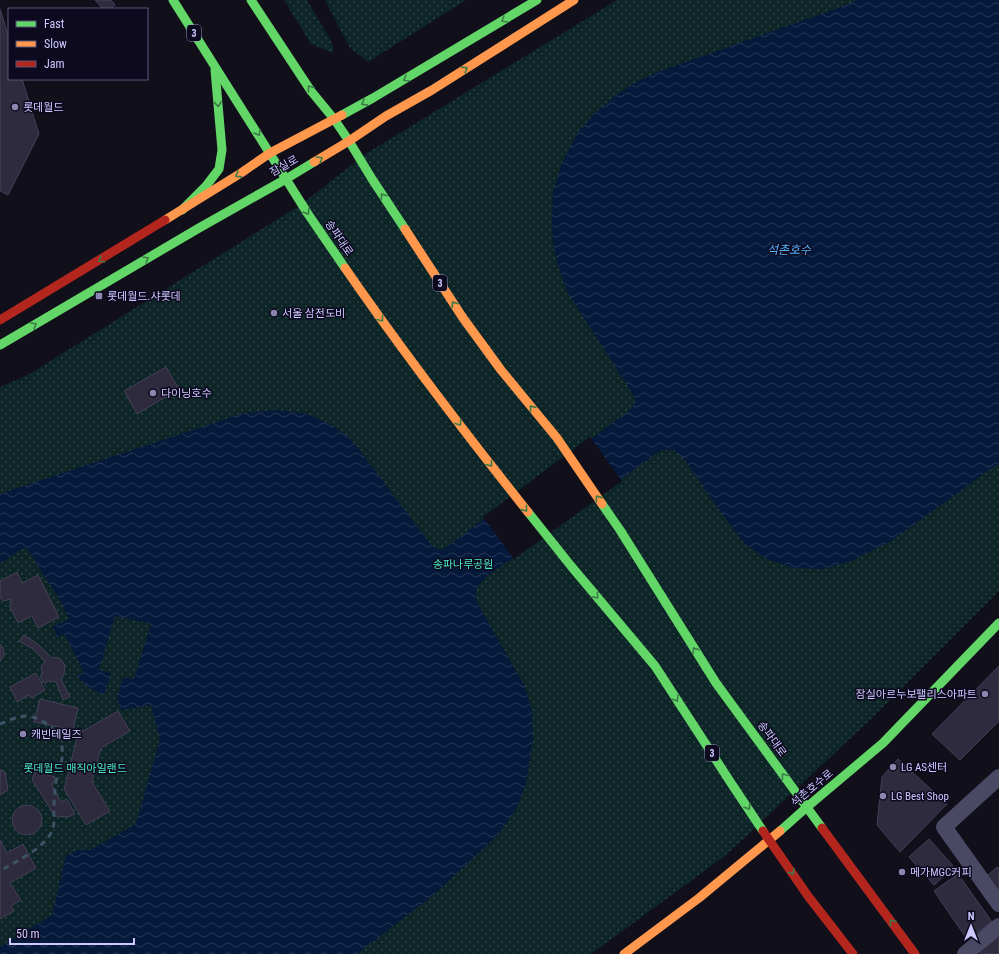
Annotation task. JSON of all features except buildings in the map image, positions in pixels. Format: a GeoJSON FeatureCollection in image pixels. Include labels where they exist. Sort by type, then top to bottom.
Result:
{"type":"FeatureCollection","features":[{"type":"Feature","properties":{"kind":"main road","name":"송파대로"},"geometry":{"type":"LineString","coordinates":[[173,0],[308,214],[378,315],[501,478],[571,566],[655,666],[770,840]]}},
{"type":"Feature","properties":{"kind":"main road","name":"3"},"geometry":{"type":"LineString","coordinates":[[251,0],[311,90],[350,141]]}},
{"type":"Feature","properties":{"kind":"main road","name":"잠실로"},"geometry":{"type":"LineString","coordinates":[[0,320],[182,210],[270,153],[372,98],[538,0]]}},
{"type":"Feature","properties":{"kind":"main road","name":"잠실로"},"geometry":{"type":"LineString","coordinates":[[0,345],[350,141],[386,116],[432,90],[574,0]]}},
{"type":"Feature","properties":{"kind":"main road"},"geometry":{"type":"LineString","coordinates":[[182,210],[206,186],[219,169],[222,150],[222,131],[214,65]]}},
{"type":"Feature","properties":{"kind":"main road","name":"송파대로"},"geometry":{"type":"LineString","coordinates":[[350,141],[372,179],[463,318],[501,370],[557,438],[620,530],[716,683],[915,954]]}},
{"type":"Feature","properties":{"kind":"main road","name":"석촌호수로"},"geometry":{"type":"LineString","coordinates":[[624,954],[699,898],[770,840],[883,743],[999,622]]}},
{"type":"Feature","properties":{"kind":"main road","name":"3"},"geometry":{"type":"LineString","coordinates":[[770,840],[808,896],[853,954]]}},
{"type":"Feature","properties":{"kind":"street"},"geometry":{"type":"LineString","coordinates":[[999,777],[944,827],[999,904]]}},
{"type":"Feature","properties":{"kind":"street"},"geometry":{"type":"LineString","coordinates":[[965,954],[999,926]]}},
{"type":"Feature","properties":{"kind":"green space"},"geometry":{"type":"Polygon","coordinates":[[[284,0],[307,0],[330,39],[333,46],[333,53],[311,44],[284,0]]]}},
{"type":"Feature","properties":{"kind":"green space"},"geometry":{"type":"Polygon","coordinates":[[[325,0],[466,0],[368,62],[350,48],[325,0]]]}},
{"type":"Feature","properties":{"kind":"green space","name":"송파나루공원"},"geometry":{"type":"Polygon","coordinates":[[[617,0],[999,0],[999,591],[871,719],[725,856],[591,954],[0,954],[0,387],[28,375],[302,204],[364,155],[617,0]]]}},
{"type":"Feature","properties":{"kind":"water","name":"석촌호수"},"geometry":{"type":"Polygon","coordinates":[[[857,0],[999,0],[999,463],[891,541],[851,561],[824,569],[794,568],[767,559],[744,543],[684,459],[674,450],[661,450],[485,578],[478,586],[476,596],[481,609],[525,687],[532,712],[533,739],[526,784],[517,808],[499,834],[437,892],[357,954],[0,954],[0,947],[52,915],[66,856],[78,850],[90,850],[136,824],[160,739],[151,705],[122,710],[117,699],[123,677],[134,679],[151,624],[115,616],[99,670],[111,673],[104,695],[90,688],[76,676],[84,672],[64,634],[57,637],[53,627],[69,619],[60,600],[26,547],[0,563],[0,494],[244,413],[275,410],[304,413],[330,424],[351,439],[432,546],[438,549],[444,549],[631,409],[635,403],[634,396],[568,293],[559,269],[553,244],[553,192],[563,160],[579,131],[595,113],[614,97],[633,84],[655,73],[857,0]]]}},
{"type":"Feature","properties":{"kind":"pier"},"geometry":{"type":"Polygon","coordinates":[[[590,437],[622,481],[514,559],[483,517],[590,437]]]}},
{"type":"Feature","properties":{"kind":"railway"},"geometry":{"type":"LineString","coordinates":[[0,724],[23,716],[31,716],[50,726],[57,733],[62,747],[61,762],[56,784],[53,830],[47,839],[35,850],[0,871]]}},
{"type":"Feature","properties":{"kind":"traffic: fast"},"geometry":{"type":"LineString","coordinates":[[173,0],[308,214],[345,268]]}},
{"type":"Feature","properties":{"kind":"traffic: fast"},"geometry":{"type":"LineString","coordinates":[[251,0],[311,91],[334,119],[349,141],[405,229]]}},
{"type":"Feature","properties":{"kind":"traffic: fast"},"geometry":{"type":"LineString","coordinates":[[342,115],[537,0]]}},
{"type":"Feature","properties":{"kind":"traffic: fast"},"geometry":{"type":"LineString","coordinates":[[182,210],[206,186],[219,169],[222,150],[215,70]]}},
{"type":"Feature","properties":{"kind":"traffic: fast"},"geometry":{"type":"LineString","coordinates":[[0,345],[314,162]]}},
{"type":"Feature","properties":{"kind":"traffic: fast"},"geometry":{"type":"LineString","coordinates":[[602,504],[620,530],[716,683],[822,828]]}},
{"type":"Feature","properties":{"kind":"traffic: fast"},"geometry":{"type":"LineString","coordinates":[[528,512],[655,666],[763,831]]}},
{"type":"Feature","properties":{"kind":"traffic: fast"},"geometry":{"type":"LineString","coordinates":[[780,831],[883,743],[999,623]]}},
{"type":"Feature","properties":{"kind":"traffic: slow"},"geometry":{"type":"LineString","coordinates":[[314,162],[386,116],[432,90],[574,0]]}},
{"type":"Feature","properties":{"kind":"traffic: slow"},"geometry":{"type":"LineString","coordinates":[[165,220],[241,173],[270,153],[342,115]]}},
{"type":"Feature","properties":{"kind":"traffic: slow"},"geometry":{"type":"LineString","coordinates":[[405,229],[463,318],[501,370],[557,438],[602,504]]}},
{"type":"Feature","properties":{"kind":"traffic: slow"},"geometry":{"type":"LineString","coordinates":[[345,268],[435,392],[528,512]]}},
{"type":"Feature","properties":{"kind":"traffic: slow"},"geometry":{"type":"LineString","coordinates":[[624,954],[699,898],[780,831]]}},
{"type":"Feature","properties":{"kind":"traffic: jam"},"geometry":{"type":"LineString","coordinates":[[0,320],[165,220]]}},
{"type":"Feature","properties":{"kind":"traffic: jam"},"geometry":{"type":"LineString","coordinates":[[822,828],[915,954]]}},
{"type":"Feature","properties":{"kind":"traffic: jam"},"geometry":{"type":"LineString","coordinates":[[763,831],[808,896],[853,954]]}},
{"type":"Feature","properties":{"kind":"place","name":"롯데월드"},"geometry":{"type":"Point","coordinates":[15,107]}},
{"type":"Feature","properties":{"kind":"place","name":"롯데월드.샤롯데"},"geometry":{"type":"Point","coordinates":[99,296]}},
{"type":"Feature","properties":{"kind":"place","name":"서울 삼전도비"},"geometry":{"type":"Point","coordinates":[274,313]}},
{"type":"Feature","properties":{"kind":"place","name":"다이닝호수"},"geometry":{"type":"Point","coordinates":[153,393]}},
{"type":"Feature","properties":{"kind":"place","name":"잠실아르누보팰리스아파트"},"geometry":{"type":"Point","coordinates":[985,694]}},
{"type":"Feature","properties":{"kind":"place","name":"캐빈테일즈"},"geometry":{"type":"Point","coordinates":[23,734]}},
{"type":"Feature","properties":{"kind":"place","name":"LG AS센터"},"geometry":{"type":"Point","coordinates":[893,767]}},
{"type":"Feature","properties":{"kind":"place","name":"LG Best Shop"},"geometry":{"type":"Point","coordinates":[883,796]}},
{"type":"Feature","properties":{"kind":"place","name":"메가MGC커피"},"geometry":{"type":"Point","coordinates":[902,872]}},
{"type":"Feature","properties":{"kind":"park label","name":"롯데월드 매직아일랜드"},"geometry":{"type":"Point","coordinates":[75,768]}}]}
